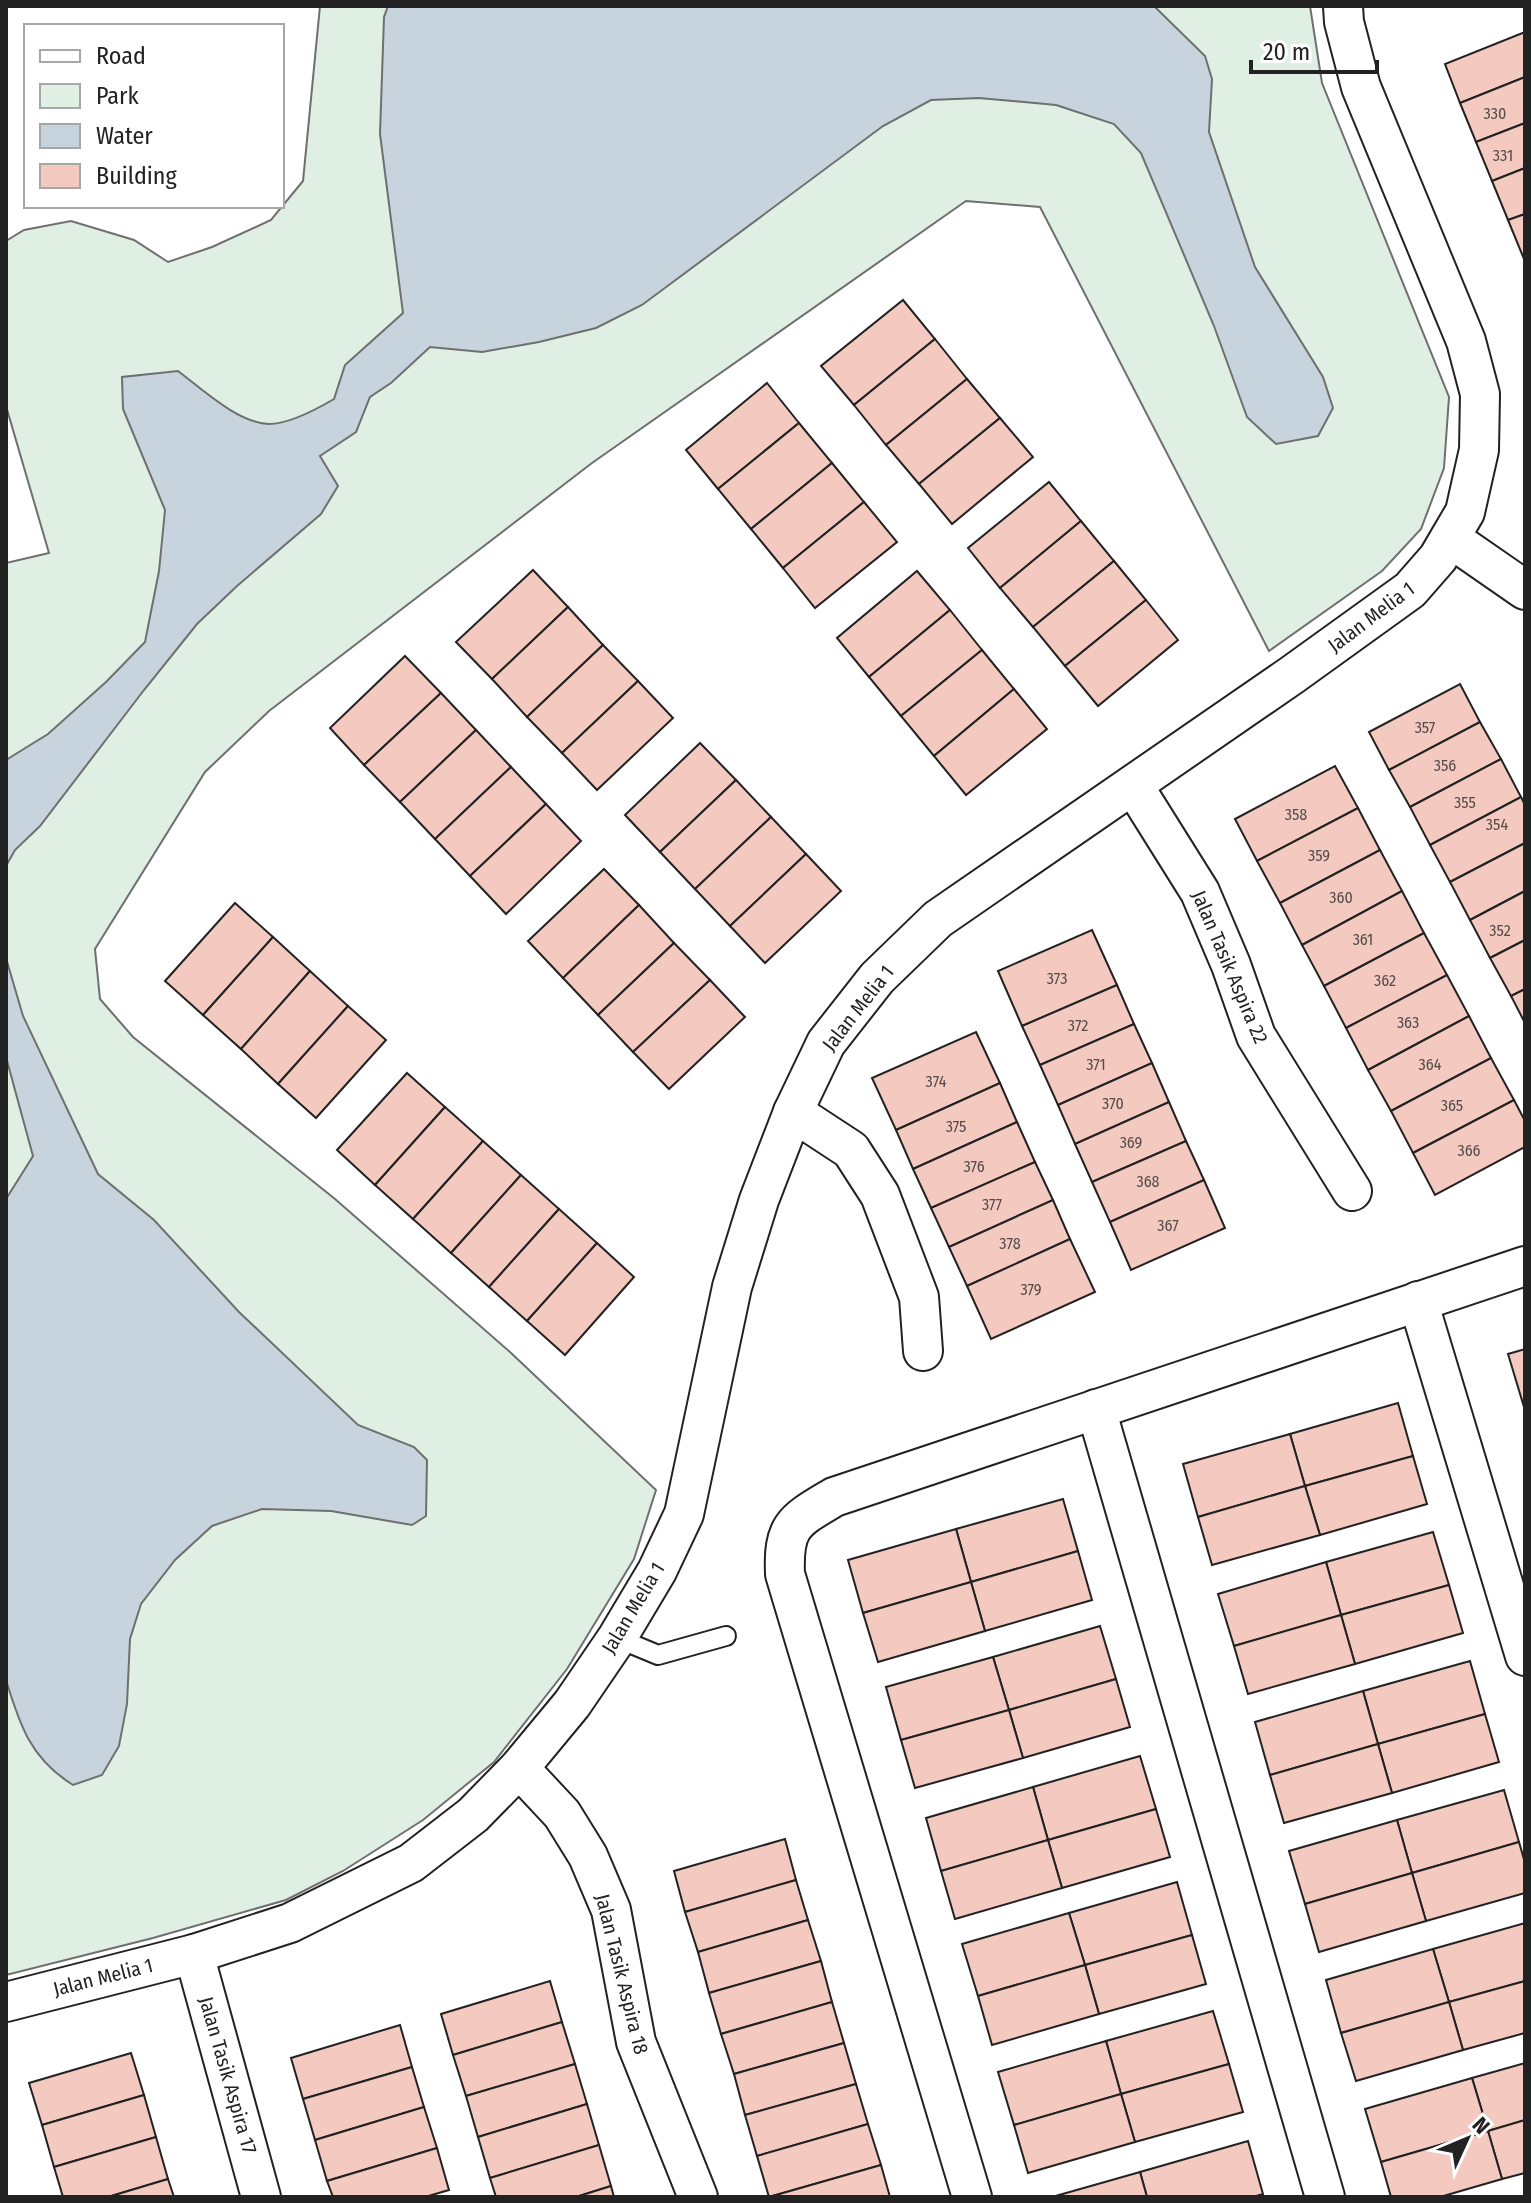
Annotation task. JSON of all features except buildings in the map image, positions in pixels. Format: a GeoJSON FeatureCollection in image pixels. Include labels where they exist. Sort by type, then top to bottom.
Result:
{"type":"FeatureCollection","features":[{"type":"Feature","properties":{"kind":"street","name":"Jalan Melia 1"},"geometry":{"type":"LineString","coordinates":[[6,2002],[194,1954],[290,1923],[411,1863],[473,1815],[519,1768],[572,1704],[657,1571],[684,1514],[732,1287],[759,1200],[793,1112],[826,1043],[877,978],[938,919],[1410,590],[1438,558],[1465,512],[1479,450],[1480,394],[1466,341],[1361,87],[1344,22],[1343,6]]}},
{"type":"Feature","properties":{"kind":"street"},"geometry":{"type":"LineString","coordinates":[[1450,538],[1525,590]]}},
{"type":"Feature","properties":{"kind":"street","name":"Jalan Tasik Aspira 22"},"geometry":{"type":"LineString","coordinates":[[1133,785],[1200,892],[1231,965],[1256,1036],[1352,1191]]}},
{"type":"Feature","properties":{"kind":"street"},"geometry":{"type":"LineString","coordinates":[[793,1112],[851,1150],[880,1195],[919,1297],[923,1351]]}},
{"type":"Feature","properties":{"kind":"street"},"geometry":{"type":"LineString","coordinates":[[972,2197],[785,1574],[784,1544],[799,1518],[834,1497],[1525,1266]]}},
{"type":"Feature","properties":{"kind":"street"},"geometry":{"type":"LineString","coordinates":[[1418,1301],[1525,1656]]}},
{"type":"Feature","properties":{"kind":"street"},"geometry":{"type":"LineString","coordinates":[[1096,1409],[1325,2197]]}},
{"type":"Feature","properties":{"kind":"street","name":"Jalan Tasik Aspira 18"},"geometry":{"type":"LineString","coordinates":[[519,1768],[562,1814],[588,1856],[611,1910],[636,2042],[698,2197]]}},
{"type":"Feature","properties":{"kind":"street","name":"Jalan Tasik Aspira 17"},"geometry":{"type":"LineString","coordinates":[[194,1954],[261,2197]]}},
{"type":"Feature","properties":{"kind":"lane"},"geometry":{"type":"LineString","coordinates":[[617,1638],[658,1655],[726,1636]]}},
{"type":"Feature","properties":{"kind":"green space"},"geometry":{"type":"Polygon","coordinates":[[[320,6],[1310,6],[1322,83],[1449,397],[1444,468],[1421,529],[1382,571],[1269,651],[1040,207],[966,201],[592,463],[269,711],[205,772],[95,949],[100,999],[133,1037],[335,1199],[510,1352],[656,1490],[634,1559],[567,1669],[494,1762],[423,1820],[343,1871],[286,1900],[6,1975],[6,563],[49,553],[6,406],[6,241],[24,230],[71,221],[134,240],[168,262],[212,247],[271,220],[284,208],[303,181],[320,6]]]}},
{"type":"Feature","properties":{"kind":"water"},"geometry":{"type":"Polygon","coordinates":[[[388,6],[1154,6],[1205,56],[1212,79],[1209,132],[1255,267],[1323,377],[1333,408],[1318,436],[1276,444],[1247,417],[1214,326],[1141,153],[1114,124],[1056,105],[979,98],[931,100],[883,126],[642,305],[596,328],[482,352],[430,347],[391,383],[370,397],[356,432],[320,456],[338,486],[321,514],[197,624],[40,826],[15,850],[6,866],[6,760],[48,734],[145,642],[159,571],[165,510],[123,409],[122,377],[178,371],[245,418],[269,424],[285,422],[334,399],[345,365],[403,313],[380,134],[384,17],[388,6]]]}},
{"type":"Feature","properties":{"kind":"water"},"geometry":{"type":"Polygon","coordinates":[[[6,958],[23,1016],[98,1174],[154,1220],[239,1312],[358,1425],[414,1447],[427,1460],[426,1516],[412,1525],[331,1511],[262,1509],[212,1526],[175,1560],[141,1604],[130,1639],[127,1704],[119,1746],[102,1775],[73,1785],[47,1764],[29,1740],[6,1680],[6,1199],[33,1156],[6,1057],[6,958]]]}}]}
